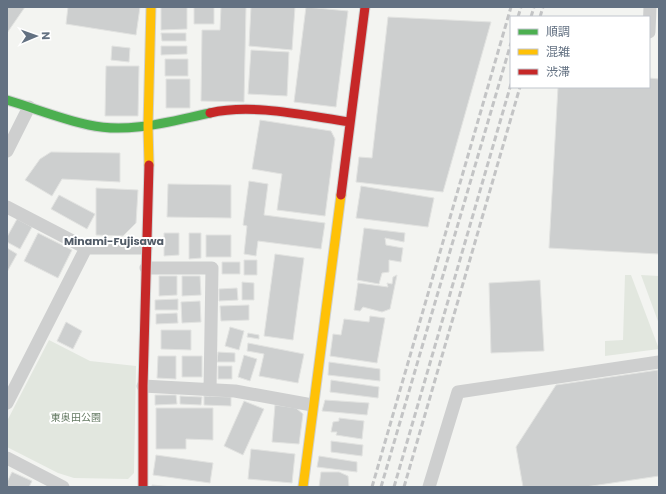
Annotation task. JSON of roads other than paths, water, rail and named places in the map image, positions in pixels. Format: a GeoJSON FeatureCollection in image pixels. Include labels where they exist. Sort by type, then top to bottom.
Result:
{"type":"FeatureCollection","features":[{"type":"Feature","properties":{"kind":"street"},"geometry":{"type":"LineString","coordinates":[[143,487],[143,386],[149,165],[148,126],[151,7]]}},
{"type":"Feature","properties":{"kind":"street"},"geometry":{"type":"LineString","coordinates":[[303,487],[312,404],[364,8]]}},
{"type":"Feature","properties":{"kind":"street"},"geometry":{"type":"LineString","coordinates":[[7,100],[90,125],[115,127],[148,126],[222,110],[274,111],[350,122]]}},
{"type":"Feature","properties":{"kind":"street"},"geometry":{"type":"LineString","coordinates":[[7,151],[29,107]]}},
{"type":"Feature","properties":{"kind":"street"},"geometry":{"type":"LineString","coordinates":[[7,206],[86,248],[146,248]]}},
{"type":"Feature","properties":{"kind":"street"},"geometry":{"type":"LineString","coordinates":[[7,403],[86,248]]}},
{"type":"Feature","properties":{"kind":"street"},"geometry":{"type":"LineString","coordinates":[[146,268],[212,268],[210,390]]}},
{"type":"Feature","properties":{"kind":"street"},"geometry":{"type":"LineString","coordinates":[[429,487],[458,392],[659,362]]}},
{"type":"Feature","properties":{"kind":"street"},"geometry":{"type":"LineString","coordinates":[[143,386],[235,391],[312,404]]}},
{"type":"Feature","properties":{"kind":"street"},"geometry":{"type":"LineString","coordinates":[[7,458],[63,487]]}},
{"type":"Feature","properties":{"kind":"railway"},"geometry":{"type":"LineString","coordinates":[[372,487],[511,7]]}},
{"type":"Feature","properties":{"kind":"railway"},"geometry":{"type":"LineString","coordinates":[[518,16],[521,7]]}},
{"type":"Feature","properties":{"kind":"railway"},"geometry":{"type":"LineString","coordinates":[[531,16],[534,7]]}},
{"type":"Feature","properties":{"kind":"railway"},"geometry":{"type":"LineString","coordinates":[[540,16],[543,7]]}},
{"type":"Feature","properties":{"kind":"railway"},"geometry":{"type":"LineString","coordinates":[[381,487],[510,46]]}},
{"type":"Feature","properties":{"kind":"railway"},"geometry":{"type":"LineString","coordinates":[[394,487],[510,87]]}},
{"type":"Feature","properties":{"kind":"railway"},"geometry":{"type":"LineString","coordinates":[[404,487],[520,88]]}},
{"type":"Feature","properties":{"kind":"district","name":"Minami-Fujisawa"},"geometry":{"type":"Point","coordinates":[114,241]}},
{"type":"Feature","properties":{"kind":"park label","name":"東奥田公園"},"geometry":{"type":"Point","coordinates":[76,417]}}]}
